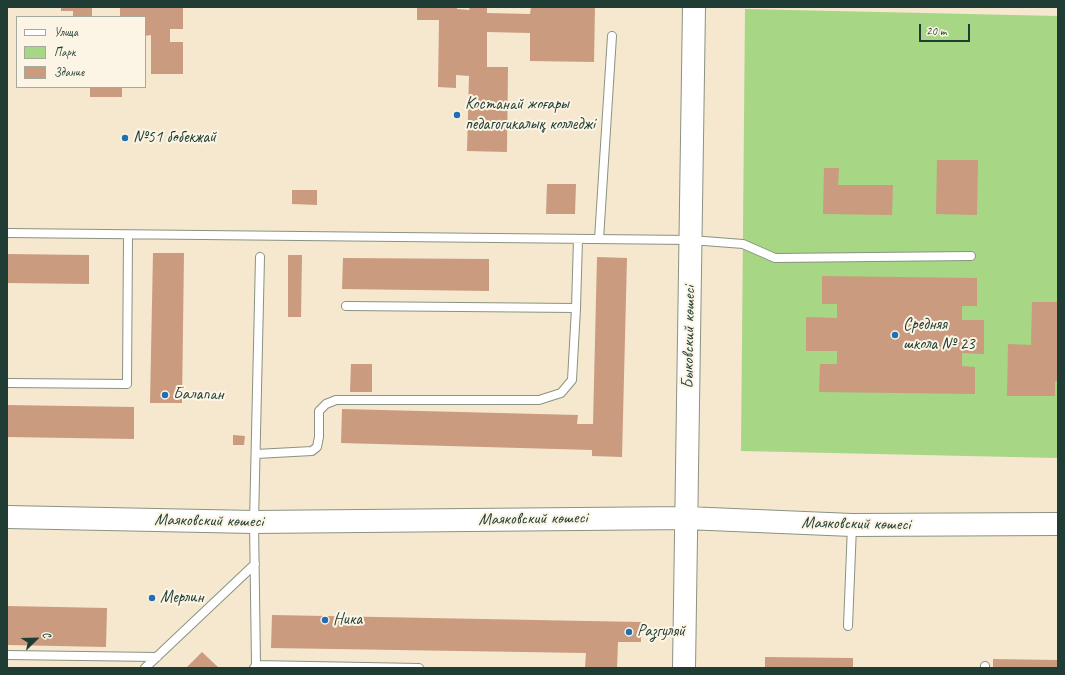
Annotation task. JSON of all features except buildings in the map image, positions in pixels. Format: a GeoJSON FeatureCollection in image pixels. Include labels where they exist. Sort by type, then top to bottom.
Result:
{"type":"FeatureCollection","features":[{"type":"Feature","properties":{"kind":"main road","name":"Быковский көшесі"},"geometry":{"type":"LineString","coordinates":[[684,668],[694,7]]}},
{"type":"Feature","properties":{"kind":"main road","name":"Маяковский көшесі"},"geometry":{"type":"LineString","coordinates":[[7,517],[254,522],[686,518],[852,525],[1058,524]]}},
{"type":"Feature","properties":{"kind":"lane"},"geometry":{"type":"LineString","coordinates":[[598,239],[612,36]]}},
{"type":"Feature","properties":{"kind":"lane"},"geometry":{"type":"LineString","coordinates":[[7,233],[691,240],[743,244],[775,258],[971,256]]}},
{"type":"Feature","properties":{"kind":"lane"},"geometry":{"type":"LineString","coordinates":[[7,382],[126,384],[128,235]]}},
{"type":"Feature","properties":{"kind":"lane"},"geometry":{"type":"LineString","coordinates":[[256,454],[312,451],[317,447],[318,442],[320,411],[326,404],[336,400],[539,400],[561,393],[572,380],[578,239]]}},
{"type":"Feature","properties":{"kind":"lane"},"geometry":{"type":"LineString","coordinates":[[260,257],[254,522],[255,667],[419,668]]}},
{"type":"Feature","properties":{"kind":"lane"},"geometry":{"type":"LineString","coordinates":[[346,306],[576,308]]}},
{"type":"Feature","properties":{"kind":"lane"},"geometry":{"type":"LineString","coordinates":[[848,626],[852,525]]}},
{"type":"Feature","properties":{"kind":"lane"},"geometry":{"type":"LineString","coordinates":[[145,668],[255,564]]}},
{"type":"Feature","properties":{"kind":"lane"},"geometry":{"type":"LineString","coordinates":[[7,654],[157,657]]}},
{"type":"Feature","properties":{"kind":"green space"},"geometry":{"type":"Polygon","coordinates":[[[745,9],[1058,16],[1058,458],[741,451],[745,9]]]}},
{"type":"Feature","properties":{"kind":"place","name":"Костанай жоғары педагогикалық колледжі"},"geometry":{"type":"Point","coordinates":[457,115]}},
{"type":"Feature","properties":{"kind":"place","name":"№51 бөбекжай"},"geometry":{"type":"Point","coordinates":[125,138]}},
{"type":"Feature","properties":{"kind":"place","name":"Средняя школа № 23"},"geometry":{"type":"Point","coordinates":[895,335]}},
{"type":"Feature","properties":{"kind":"place","name":"Балапан"},"geometry":{"type":"Point","coordinates":[165,395]}},
{"type":"Feature","properties":{"kind":"place","name":"Мерлин"},"geometry":{"type":"Point","coordinates":[152,598]}},
{"type":"Feature","properties":{"kind":"place","name":"Ника"},"geometry":{"type":"Point","coordinates":[325,620]}},
{"type":"Feature","properties":{"kind":"place","name":"Разгуляй"},"geometry":{"type":"Point","coordinates":[629,632]}}]}
